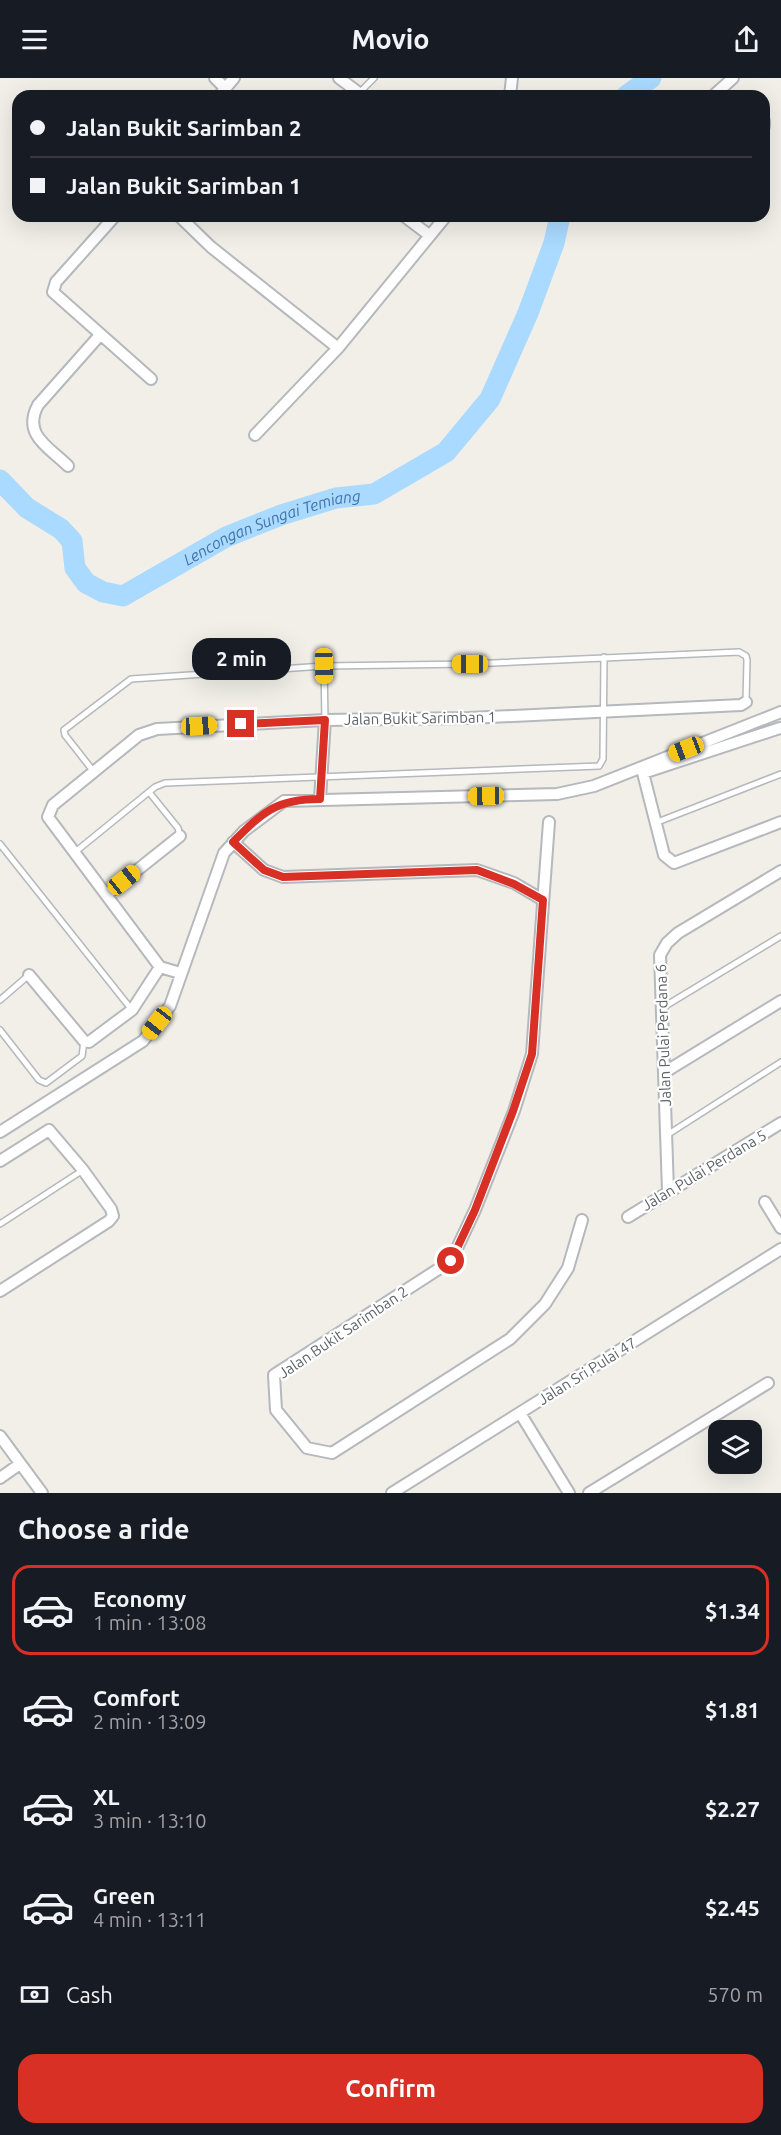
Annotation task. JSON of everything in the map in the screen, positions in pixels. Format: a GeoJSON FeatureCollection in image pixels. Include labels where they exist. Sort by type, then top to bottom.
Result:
{"type":"FeatureCollection","features":[{"type":"Feature","properties":{"kind":"street"},"geometry":{"type":"LineString","coordinates":[[224,90],[234,78]]}},
{"type":"Feature","properties":{"kind":"street"},"geometry":{"type":"LineString","coordinates":[[339,78],[355,90]]}},
{"type":"Feature","properties":{"kind":"street"},"geometry":{"type":"LineString","coordinates":[[720,90],[733,78]]}},
{"type":"Feature","properties":{"kind":"street"},"geometry":{"type":"LineString","coordinates":[[110,222],[56,282],[53,292],[152,379]]}},
{"type":"Feature","properties":{"kind":"street"},"geometry":{"type":"LineString","coordinates":[[185,222],[211,247],[338,348]]}},
{"type":"Feature","properties":{"kind":"street"},"geometry":{"type":"LineString","coordinates":[[412,222],[429,235]]}},
{"type":"Feature","properties":{"kind":"street"},"geometry":{"type":"LineString","coordinates":[[255,435],[338,348],[441,222]]}},
{"type":"Feature","properties":{"kind":"street"},"geometry":{"type":"LineString","coordinates":[[68,466],[38,437],[32,427],[32,417],[38,405],[100,335]]}},
{"type":"Feature","properties":{"kind":"street","name":"Jalan Bukit Sarimban 1"},"geometry":{"type":"LineString","coordinates":[[160,967],[51,822],[49,810],[148,731],[325,720],[469,718],[741,705],[746,702]]}},
{"type":"Feature","properties":{"kind":"street"},"geometry":{"type":"LineString","coordinates":[[0,1132],[143,1041],[170,1006],[220,862],[233,842],[268,811],[284,801],[557,794],[594,786],[778,714],[780,730],[644,773],[664,855],[674,863],[781,822]]}},
{"type":"Feature","properties":{"kind":"street"},"geometry":{"type":"LineString","coordinates":[[320,799],[325,720]]}},
{"type":"Feature","properties":{"kind":"street"},"geometry":{"type":"LineString","coordinates":[[233,842],[264,870],[283,877],[477,870],[514,884],[543,900],[549,822]]}},
{"type":"Feature","properties":{"kind":"street"},"geometry":{"type":"LineString","coordinates":[[106,895],[180,836]]}},
{"type":"Feature","properties":{"kind":"street","name":"Jalan Pulai Perdana 6"},"geometry":{"type":"LineString","coordinates":[[668,1191],[660,955],[667,943],[678,933],[781,872]]}},
{"type":"Feature","properties":{"kind":"street","name":"Jalan Bukit Sarimban 2"},"geometry":{"type":"LineString","coordinates":[[543,900],[532,1054],[479,1199],[451,1261],[274,1375],[276,1410],[307,1448],[332,1453],[392,1417],[510,1339],[545,1304],[567,1268],[582,1220]]}},
{"type":"Feature","properties":{"kind":"street"},"geometry":{"type":"LineString","coordinates":[[29,975],[84,1041],[94,1041],[132,1010],[160,967],[180,974]]}},
{"type":"Feature","properties":{"kind":"street"},"geometry":{"type":"LineString","coordinates":[[665,1072],[781,1001]]}},
{"type":"Feature","properties":{"kind":"street","name":"Jalan Pulai Perdana 5"},"geometry":{"type":"LineString","coordinates":[[627,1217],[781,1123]]}},
{"type":"Feature","properties":{"kind":"street"},"geometry":{"type":"LineString","coordinates":[[0,1161],[49,1130],[83,1170],[111,1209],[112,1216],[109,1221],[0,1291]]}},
{"type":"Feature","properties":{"kind":"street"},"geometry":{"type":"LineString","coordinates":[[765,1202],[781,1228]]}},
{"type":"Feature","properties":{"kind":"street","name":"Jalan Sri Pulai 47"},"geometry":{"type":"LineString","coordinates":[[392,1493],[781,1249]]}},
{"type":"Feature","properties":{"kind":"street"},"geometry":{"type":"LineString","coordinates":[[589,1493],[768,1383]]}},
{"type":"Feature","properties":{"kind":"street"},"geometry":{"type":"LineString","coordinates":[[520,1413],[569,1493]]}},
{"type":"Feature","properties":{"kind":"street"},"geometry":{"type":"LineString","coordinates":[[0,1436],[42,1493]]}},
{"type":"Feature","properties":{"kind":"street"},"geometry":{"type":"LineString","coordinates":[[0,1478],[20,1464]]}},
{"type":"Feature","properties":{"kind":"lane"},"geometry":{"type":"LineString","coordinates":[[362,90],[374,78]]}},
{"type":"Feature","properties":{"kind":"lane"},"geometry":{"type":"LineString","coordinates":[[94,772],[65,735],[64,730],[131,679],[324,666],[470,664],[743,653],[747,660],[746,702]]}},
{"type":"Feature","properties":{"kind":"lane"},"geometry":{"type":"LineString","coordinates":[[74,853],[149,792],[165,783],[595,767],[602,763],[603,759],[606,711],[604,657]]}},
{"type":"Feature","properties":{"kind":"lane"},"geometry":{"type":"LineString","coordinates":[[324,666],[325,720]]}},
{"type":"Feature","properties":{"kind":"lane"},"geometry":{"type":"LineString","coordinates":[[655,823],[781,774]]}},
{"type":"Feature","properties":{"kind":"lane"},"geometry":{"type":"LineString","coordinates":[[149,792],[178,828],[180,836]]}},
{"type":"Feature","properties":{"kind":"lane"},"geometry":{"type":"LineString","coordinates":[[0,844],[132,1010]]}},
{"type":"Feature","properties":{"kind":"lane"},"geometry":{"type":"LineString","coordinates":[[662,1008],[781,936]]}},
{"type":"Feature","properties":{"kind":"lane"},"geometry":{"type":"LineString","coordinates":[[0,1000],[29,975]]}},
{"type":"Feature","properties":{"kind":"lane"},"geometry":{"type":"LineString","coordinates":[[0,1030],[39,1080],[46,1083],[82,1056],[84,1041]]}},
{"type":"Feature","properties":{"kind":"lane"},"geometry":{"type":"LineString","coordinates":[[667,1135],[779,1063],[781,1072]]}},
{"type":"Feature","properties":{"kind":"lane"},"geometry":{"type":"LineString","coordinates":[[0,1224],[83,1170]]}},
{"type":"Feature","properties":{"kind":"waterway","name":"Lencongan Sungai Temiang"},"geometry":{"type":"LineString","coordinates":[[634,90],[651,78]]}},
{"type":"Feature","properties":{"kind":"waterway","name":"Lencongan Sungai Temiang"},"geometry":{"type":"LineString","coordinates":[[0,480],[27,508],[61,529],[72,541],[75,568],[86,583],[103,592],[123,596],[226,537],[281,515],[336,498],[374,494],[446,452],[490,399],[528,313],[554,243],[559,222]]}},
{"type":"Feature","properties":{"kind":"route"},"geometry":{"type":"LineString","coordinates":[[241,724],[325,720],[320,799],[284,801],[268,811],[233,842],[264,870],[283,877],[477,870],[514,884],[543,900],[532,1054],[475,1210],[451,1261]]}}]}
